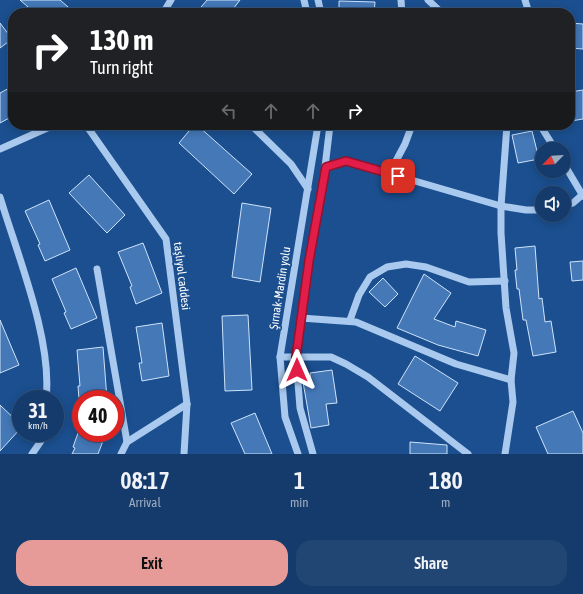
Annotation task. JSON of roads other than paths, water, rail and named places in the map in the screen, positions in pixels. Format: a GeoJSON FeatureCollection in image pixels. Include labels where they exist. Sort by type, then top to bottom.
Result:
{"type":"FeatureCollection","features":[{"type":"Feature","properties":{"kind":"street"},"geometry":{"type":"LineString","coordinates":[[428,0],[437,8]]}},
{"type":"Feature","properties":{"kind":"street"},"geometry":{"type":"LineString","coordinates":[[0,149],[43,130]]}},
{"type":"Feature","properties":{"kind":"street","name":"taşlıyol caddesi"},"geometry":{"type":"LineString","coordinates":[[90,130],[166,238],[187,404],[184,454]]}},
{"type":"Feature","properties":{"kind":"street"},"geometry":{"type":"LineString","coordinates":[[256,130],[291,164],[308,188]]}},
{"type":"Feature","properties":{"kind":"street","name":"Şırnak-Mardin yolu"},"geometry":{"type":"LineString","coordinates":[[298,454],[285,417],[280,357],[317,130]]}},
{"type":"Feature","properties":{"kind":"street","name":"Şırnak-Mardin yolu"},"geometry":{"type":"LineString","coordinates":[[313,454],[300,408],[296,357],[326,167],[330,130]]}},
{"type":"Feature","properties":{"kind":"street"},"geometry":{"type":"LineString","coordinates":[[389,174],[405,144],[410,130]]}},
{"type":"Feature","properties":{"kind":"street"},"geometry":{"type":"LineString","coordinates":[[505,454],[512,402],[511,380],[514,353],[506,308],[501,206],[507,130]]}},
{"type":"Feature","properties":{"kind":"street"},"geometry":{"type":"LineString","coordinates":[[543,130],[551,142]]}},
{"type":"Feature","properties":{"kind":"street"},"geometry":{"type":"LineString","coordinates":[[326,167],[346,161],[501,206],[535,210]]}},
{"type":"Feature","properties":{"kind":"street"},"geometry":{"type":"LineString","coordinates":[[571,175],[583,195],[571,204]]}},
{"type":"Feature","properties":{"kind":"street"},"geometry":{"type":"LineString","coordinates":[[0,197],[39,323],[48,382],[47,390]]}},
{"type":"Feature","properties":{"kind":"street"},"geometry":{"type":"LineString","coordinates":[[350,320],[359,295],[370,277],[387,267],[406,264],[426,267],[469,282],[505,281]]}},
{"type":"Feature","properties":{"kind":"street"},"geometry":{"type":"LineString","coordinates":[[97,269],[127,442]]}},
{"type":"Feature","properties":{"kind":"street"},"geometry":{"type":"LineString","coordinates":[[302,318],[350,320],[456,364],[511,380]]}},
{"type":"Feature","properties":{"kind":"street"},"geometry":{"type":"LineString","coordinates":[[280,357],[331,357],[346,364],[368,377],[468,454]]}},
{"type":"Feature","properties":{"kind":"street"},"geometry":{"type":"LineString","coordinates":[[121,454],[127,442],[187,404]]}},
{"type":"Feature","properties":{"kind":"street"},"geometry":{"type":"LineString","coordinates":[[32,454],[41,442]]}}]}
